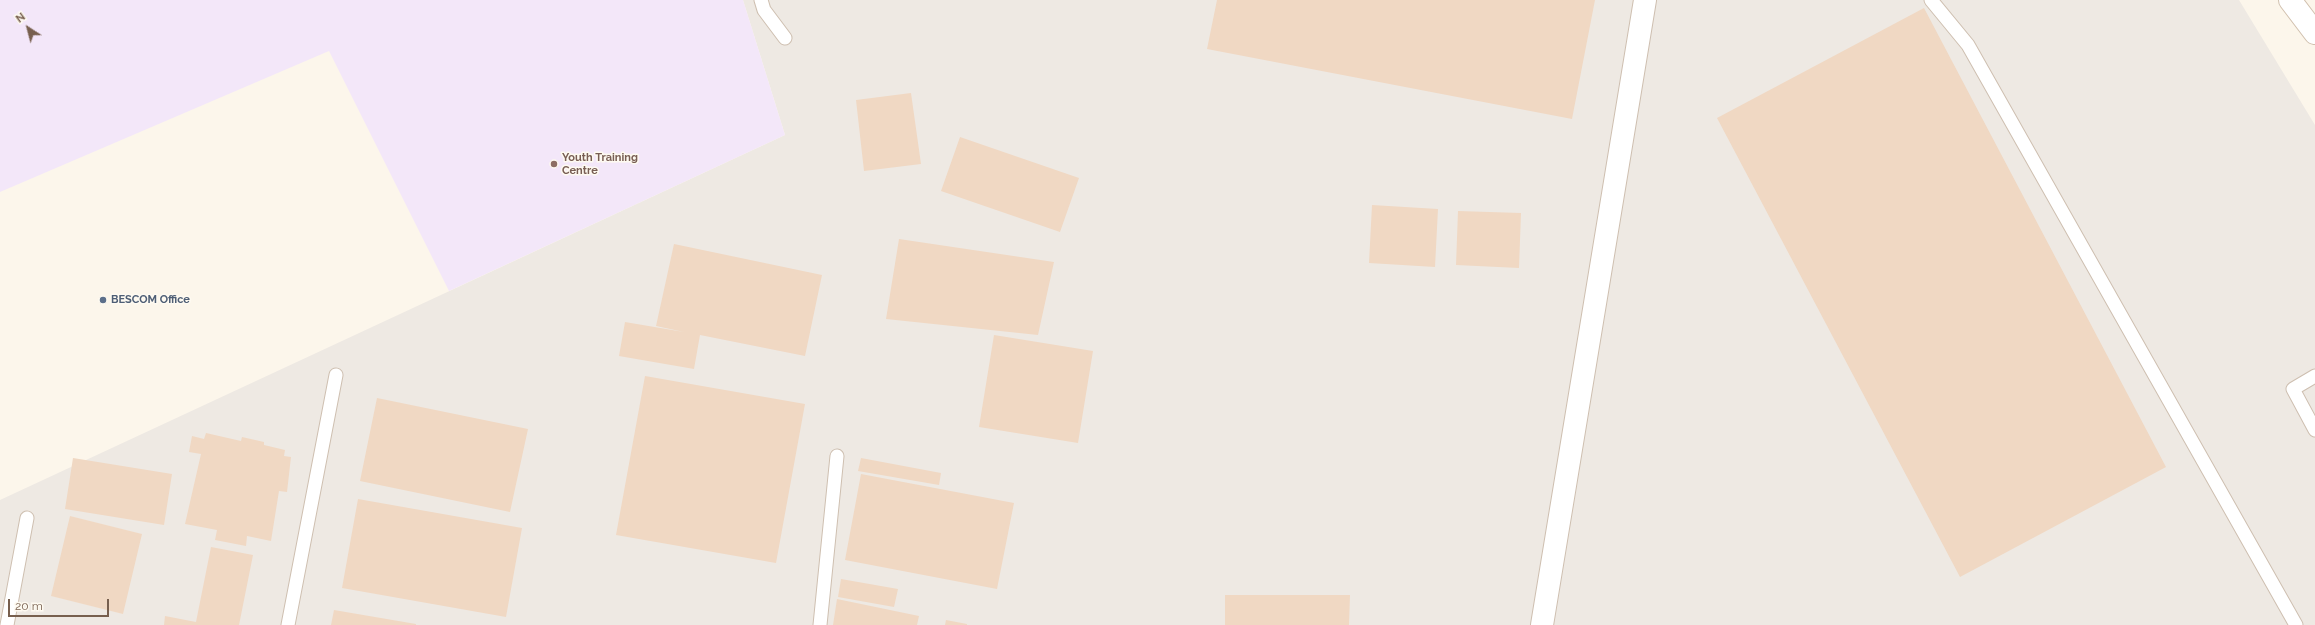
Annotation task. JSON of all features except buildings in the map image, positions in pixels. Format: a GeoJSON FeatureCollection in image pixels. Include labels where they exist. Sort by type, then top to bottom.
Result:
{"type":"FeatureCollection","features":[{"type":"Feature","properties":{"kind":"street"},"geometry":{"type":"LineString","coordinates":[[1542,625],[1645,0]]}},
{"type":"Feature","properties":{"kind":"street"},"geometry":{"type":"LineString","coordinates":[[2290,0],[2315,34]]}},
{"type":"Feature","properties":{"kind":"lane"},"geometry":{"type":"LineString","coordinates":[[761,0],[764,10],[784,38]]}},
{"type":"Feature","properties":{"kind":"lane"},"geometry":{"type":"LineString","coordinates":[[1931,0],[1968,45],[2296,625]]}},
{"type":"Feature","properties":{"kind":"lane"},"geometry":{"type":"LineString","coordinates":[[288,625],[336,375]]}},
{"type":"Feature","properties":{"kind":"lane"},"geometry":{"type":"LineString","coordinates":[[2315,376],[2293,389],[2315,430]]}},
{"type":"Feature","properties":{"kind":"lane"},"geometry":{"type":"LineString","coordinates":[[820,625],[837,456]]}},
{"type":"Feature","properties":{"kind":"lane"},"geometry":{"type":"LineString","coordinates":[[7,625],[27,518]]}},
{"type":"Feature","properties":{"kind":"shaded area","name":"Youth Training Centre"},"geometry":{"type":"Polygon","coordinates":[[[0,0],[743,0],[785,135],[449,291],[329,51],[0,192],[0,0]]]}},
{"type":"Feature","properties":{"kind":"shaded area"},"geometry":{"type":"Polygon","coordinates":[[[743,0],[2239,0],[2315,125],[2315,625],[0,625],[0,500],[785,135],[743,0]]]}},
{"type":"Feature","properties":{"kind":"place","name":"Youth Training Centre"},"geometry":{"type":"Point","coordinates":[554,164]}},
{"type":"Feature","properties":{"kind":"place","name":"BESCOM Office"},"geometry":{"type":"Point","coordinates":[103,300]}}]}
